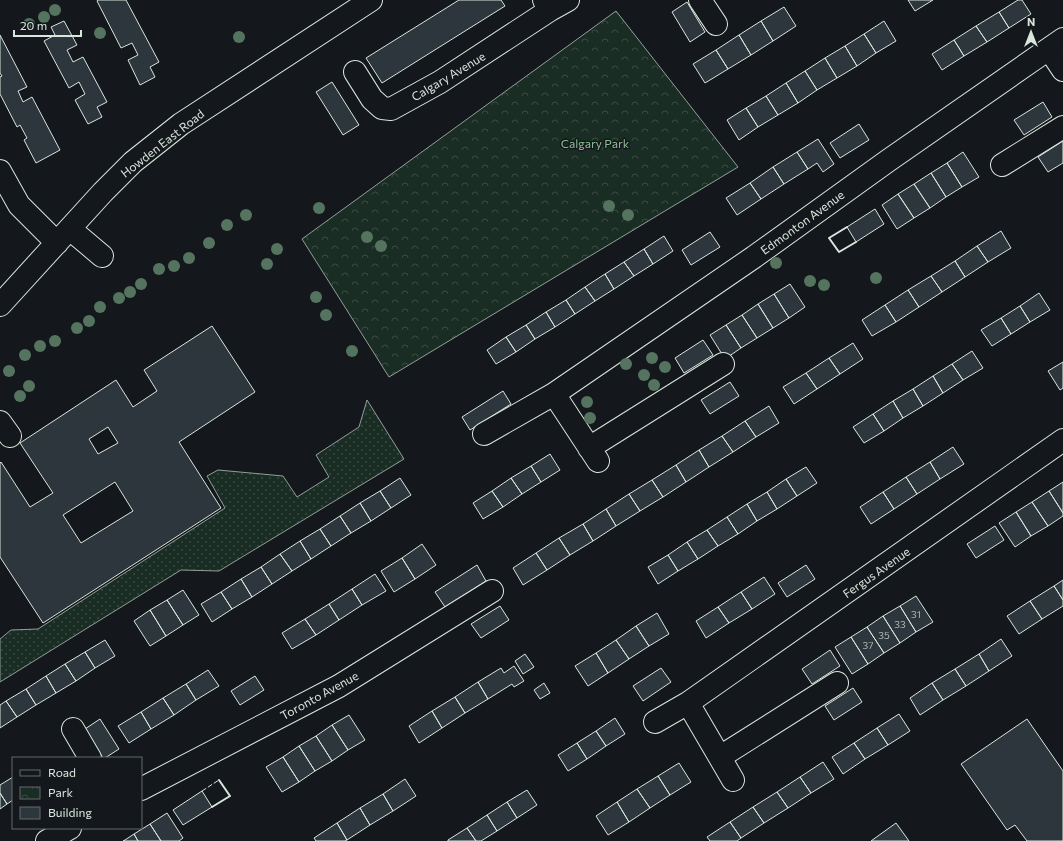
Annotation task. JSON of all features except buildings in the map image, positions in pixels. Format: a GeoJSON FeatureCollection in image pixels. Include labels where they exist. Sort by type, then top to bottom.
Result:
{"type":"FeatureCollection","features":[{"type":"Feature","properties":{"kind":"street","name":"Howden East Road"},"geometry":{"type":"LineString","coordinates":[[0,304],[103,192],[133,162],[180,124],[371,0]]}},
{"type":"Feature","properties":{"kind":"street"},"geometry":{"type":"LineString","coordinates":[[700,0],[716,24]]}},
{"type":"Feature","properties":{"kind":"street","name":"Calgary Avenue"},"geometry":{"type":"LineString","coordinates":[[355,72],[372,99],[382,108],[391,109],[440,82],[554,3]]}},
{"type":"Feature","properties":{"kind":"street","name":"Edmonton Avenue"},"geometry":{"type":"LineString","coordinates":[[484,434],[554,394],[754,257],[889,160],[1056,44],[1063,70]]}},
{"type":"Feature","properties":{"kind":"street"},"geometry":{"type":"LineString","coordinates":[[1002,165],[1063,127]]}},
{"type":"Feature","properties":{"kind":"street"},"geometry":{"type":"LineString","coordinates":[[2,179],[19,205],[64,236],[102,256]]}},
{"type":"Feature","properties":{"kind":"street"},"geometry":{"type":"LineString","coordinates":[[554,394],[594,454],[723,364]]}},
{"type":"Feature","properties":{"kind":"street","name":"Fergus Avenue"},"geometry":{"type":"LineString","coordinates":[[655,722],[688,703],[1063,440]]}},
{"type":"Feature","properties":{"kind":"street","name":"Toronto Avenue"},"geometry":{"type":"LineString","coordinates":[[142,788],[339,686],[492,591]]}},
{"type":"Feature","properties":{"kind":"street"},"geometry":{"type":"LineString","coordinates":[[720,757],[837,683]]}},
{"type":"Feature","properties":{"kind":"street"},"geometry":{"type":"LineString","coordinates":[[688,703],[733,780]]}},
{"type":"Feature","properties":{"kind":"street"},"geometry":{"type":"LineString","coordinates":[[73,730],[89,757]]}},
{"type":"Feature","properties":{"kind":"street"},"geometry":{"type":"LineString","coordinates":[[47,841],[68,829]]}},
{"type":"Feature","properties":{"kind":"green space","name":"Calgary Park"},"geometry":{"type":"Polygon","coordinates":[[[616,11],[738,167],[389,377],[302,239],[616,11]]]}},
{"type":"Feature","properties":{"kind":"green space"},"geometry":{"type":"Polygon","coordinates":[[[367,400],[404,459],[219,571],[181,570],[0,682],[0,639],[11,630],[38,629],[225,508],[207,476],[218,470],[283,476],[297,497],[329,477],[316,455],[359,427],[367,400]]]}},
{"type":"Feature","properties":{"kind":"fence"},"geometry":{"type":"LineString","coordinates":[[202,791],[219,780]]}},
{"type":"Feature","properties":{"kind":"wall"},"geometry":{"type":"LineString","coordinates":[[847,227],[829,238],[839,252],[856,242]]}},
{"type":"Feature","properties":{"kind":"wall"},"geometry":{"type":"LineString","coordinates":[[212,807],[230,796],[219,780]]}}]}
